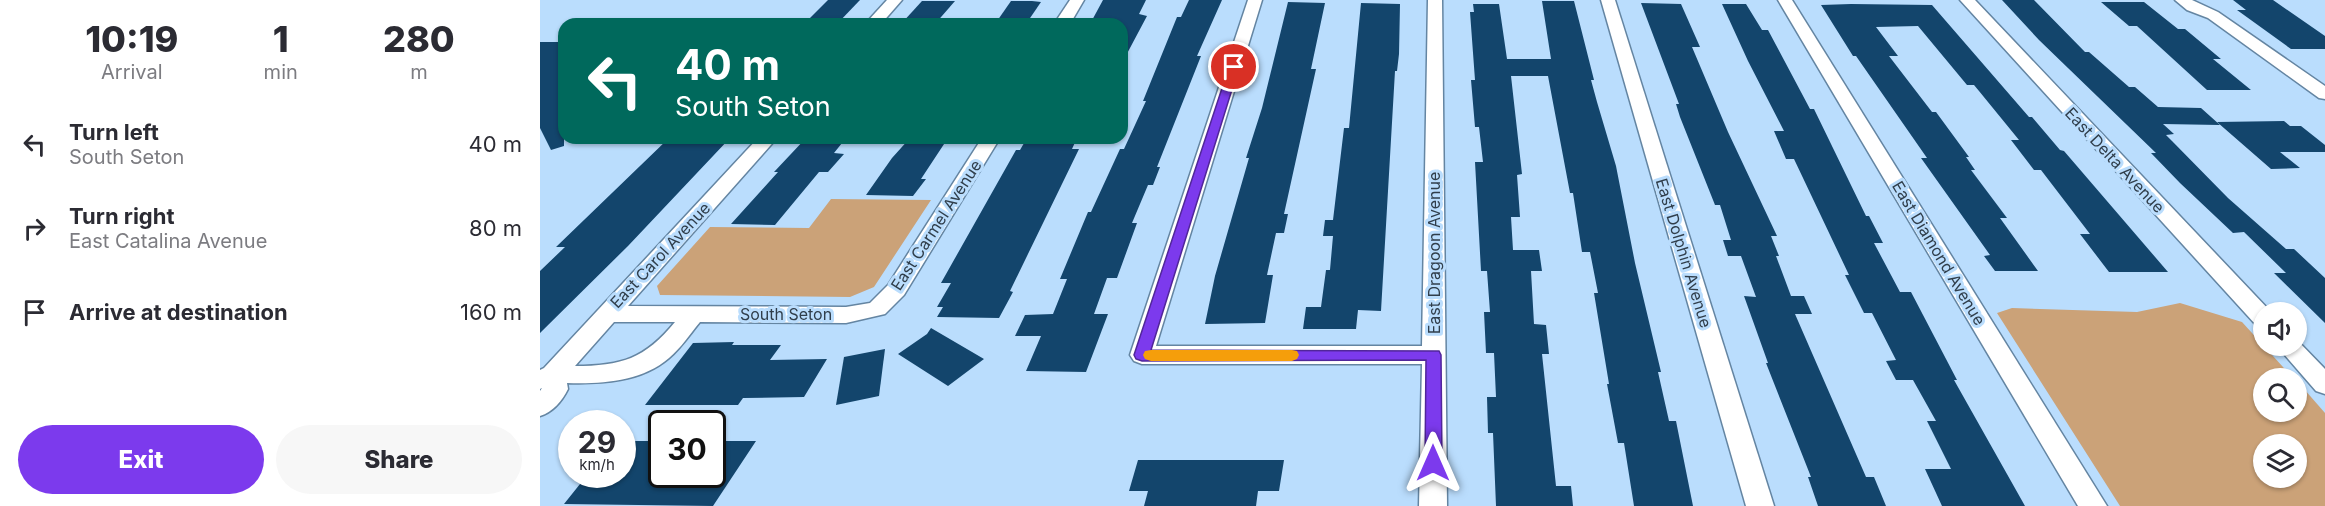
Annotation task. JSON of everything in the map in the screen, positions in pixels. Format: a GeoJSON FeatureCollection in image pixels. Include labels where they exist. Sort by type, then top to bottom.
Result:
{"type":"FeatureCollection","features":[{"type":"Feature","properties":{"kind":"street"},"geometry":{"type":"LineString","coordinates":[[878,18],[895,0]]}},
{"type":"Feature","properties":{"kind":"street"},"geometry":{"type":"LineString","coordinates":[[1066,18],[1077,0]]}},
{"type":"Feature","properties":{"kind":"street"},"geometry":{"type":"LineString","coordinates":[[1256,0],[1142,355],[1434,355]]}},
{"type":"Feature","properties":{"kind":"street","name":"East Dragoon Avenue"},"geometry":{"type":"LineString","coordinates":[[1433,506],[1435,0]]}},
{"type":"Feature","properties":{"kind":"street","name":"East Dolphin Avenue"},"geometry":{"type":"LineString","coordinates":[[1608,0],[1760,506]]}},
{"type":"Feature","properties":{"kind":"street","name":"East Diamond Avenue"},"geometry":{"type":"LineString","coordinates":[[1785,0],[2093,506]]}},
{"type":"Feature","properties":{"kind":"street","name":"East Delta Avenue"},"geometry":{"type":"LineString","coordinates":[[1967,0],[2253,307]]}},
{"type":"Feature","properties":{"kind":"street"},"geometry":{"type":"LineString","coordinates":[[2182,0],[2192,7],[2213,15],[2325,94]]}},
{"type":"Feature","properties":{"kind":"street","name":"East Carol Avenue"},"geometry":{"type":"LineString","coordinates":[[540,407],[556,389],[546,377],[762,144]]}},
{"type":"Feature","properties":{"kind":"street","name":"East Carmel Avenue"},"geometry":{"type":"LineString","coordinates":[[877,309],[896,290],[987,144]]}},
{"type":"Feature","properties":{"kind":"street","name":"South Seton"},"geometry":{"type":"LineString","coordinates":[[606,314],[846,315],[877,309]]}},
{"type":"Feature","properties":{"kind":"street"},"geometry":{"type":"LineString","coordinates":[[546,377],[604,375],[632,369],[660,353],[694,314]]}},
{"type":"Feature","properties":{"kind":"street"},"geometry":{"type":"LineString","coordinates":[[2298,356],[2325,385]]}},
{"type":"Feature","properties":{"kind":"shaded area"},"geometry":{"type":"Polygon","coordinates":[[[831,199],[931,200],[874,287],[850,297],[660,295],[657,286],[710,227],[809,228],[831,199]]]}},
{"type":"Feature","properties":{"kind":"shaded area"},"geometry":{"type":"Polygon","coordinates":[[[2180,303],[2242,322],[2253,334],[2253,356],[2273,356],[2284,368],[2253,368],[2253,422],[2307,422],[2307,392],[2325,413],[2325,506],[2120,506],[1997,313],[2012,308],[2137,312],[2180,303]]]}},
{"type":"Feature","properties":{"kind":"building"},"geometry":{"type":"Polygon","coordinates":[[[828,0],[860,0],[843,18],[810,18],[828,0]]]}},
{"type":"Feature","properties":{"kind":"building"},"geometry":{"type":"Polygon","coordinates":[[[1103,0],[1146,0],[1139,14],[1147,16],[1128,52],[1128,18],[1093,18],[1103,0]]]}},
{"type":"Feature","properties":{"kind":"building"},"geometry":{"type":"Polygon","coordinates":[[[1189,0],[1222,0],[1197,56],[1201,56],[1157,167],[1160,167],[1153,185],[1148,185],[1132,223],[1137,223],[1117,278],[1107,278],[1094,314],[1108,314],[1086,372],[1026,371],[1041,336],[1015,336],[1025,315],[1053,314],[1067,279],[1060,279],[1088,212],[1091,212],[1120,149],[1124,149],[1128,144],[1177,17],[1181,17],[1189,0]]]}},
{"type":"Feature","properties":{"kind":"building"},"geometry":{"type":"Polygon","coordinates":[[[2002,0],[2034,0],[2085,52],[2089,52],[2129,87],[2135,87],[2158,107],[2201,108],[2220,125],[2163,124],[2174,134],[2166,135],[2228,198],[2286,249],[2294,249],[2325,278],[2325,323],[2307,305],[2307,302],[2304,302],[2274,273],[2286,273],[2244,232],[2233,233],[2151,153],[2156,153],[2039,40],[2002,0]]]}},
{"type":"Feature","properties":{"kind":"building"},"geometry":{"type":"Polygon","coordinates":[[[2233,0],[2273,0],[2325,36],[2325,49],[2291,49],[2237,10],[2246,10],[2233,0]]]}},
{"type":"Feature","properties":{"kind":"building"},"geometry":{"type":"Polygon","coordinates":[[[922,1],[955,1],[940,18],[906,18],[922,1]]]}},
{"type":"Feature","properties":{"kind":"building"},"geometry":{"type":"Polygon","coordinates":[[[1011,1],[1041,2],[1030,18],[999,18],[1011,1]]]}},
{"type":"Feature","properties":{"kind":"building"},"geometry":{"type":"Polygon","coordinates":[[[1542,1],[1574,1],[1594,80],[1591,80],[1616,166],[1635,263],[1661,372],[1658,372],[1669,421],[1676,421],[1693,506],[1634,506],[1624,443],[1618,443],[1607,384],[1609,384],[1594,293],[1598,293],[1590,252],[1582,252],[1573,193],[1570,193],[1548,76],[1511,76],[1522,174],[1517,175],[1520,217],[1511,217],[1513,250],[1539,250],[1542,271],[1531,271],[1534,324],[1546,325],[1549,354],[1542,354],[1556,486],[1571,486],[1573,506],[1496,506],[1493,433],[1488,433],[1487,397],[1496,397],[1494,353],[1486,353],[1484,312],[1490,312],[1487,271],[1481,271],[1475,162],[1483,162],[1479,127],[1475,127],[1471,80],[1475,80],[1470,12],[1474,12],[1473,4],[1499,4],[1507,59],[1551,59],[1542,1]]]}},
{"type":"Feature","properties":{"kind":"building"},"geometry":{"type":"Polygon","coordinates":[[[1288,2],[1325,3],[1311,69],[1316,69],[1284,214],[1288,214],[1284,233],[1276,233],[1267,275],[1273,275],[1265,323],[1205,324],[1215,276],[1249,158],[1246,158],[1262,108],[1288,2]]]}},
{"type":"Feature","properties":{"kind":"building"},"geometry":{"type":"Polygon","coordinates":[[[2101,2],[2144,2],[2178,29],[2185,29],[2221,59],[2213,59],[2251,90],[2207,90],[2137,26],[2129,26],[2101,2]]]}},
{"type":"Feature","properties":{"kind":"building"},"geometry":{"type":"Polygon","coordinates":[[[1361,3],[1400,4],[1399,54],[1397,71],[1395,71],[1381,311],[1358,310],[1356,329],[1303,329],[1306,307],[1321,307],[1326,270],[1330,270],[1333,236],[1323,236],[1325,220],[1333,220],[1344,128],[1349,128],[1361,3]]]}},
{"type":"Feature","properties":{"kind":"building"},"geometry":{"type":"Polygon","coordinates":[[[1641,3],[1681,4],[1700,47],[1692,47],[1728,132],[1777,236],[1771,236],[1791,296],[1804,296],[1812,314],[1795,314],[1866,477],[1874,477],[1886,506],[1818,506],[1808,477],[1811,477],[1766,363],[1768,363],[1744,296],[1756,297],[1741,256],[1728,256],[1723,240],[1731,240],[1720,205],[1715,205],[1680,117],[1676,104],[1679,104],[1641,3]]]}},
{"type":"Feature","properties":{"kind":"building"},"geometry":{"type":"Polygon","coordinates":[[[1722,4],[1746,4],[1762,30],[1768,30],[1810,109],[1814,109],[1866,216],[1869,216],[1883,243],[1874,243],[1900,292],[1911,292],[1957,380],[1954,380],[2025,506],[1942,506],[1925,469],[1951,469],[1927,421],[1936,421],[1913,380],[1896,380],[1886,361],[1896,360],[1872,313],[1864,313],[1845,275],[1849,275],[1794,159],[1786,159],[1774,131],[1784,131],[1722,4]]]}},
{"type":"Feature","properties":{"kind":"building"},"geometry":{"type":"Polygon","coordinates":[[[1821,5],[1932,5],[2029,117],[2032,117],[2060,150],[2064,151],[2168,272],[2109,272],[2080,234],[2090,234],[2041,170],[2034,170],[2011,140],[2019,140],[1974,85],[1967,85],[1918,26],[1876,27],[1898,56],[1889,56],[1932,112],[1936,112],[1969,157],[1966,157],[1975,170],[1971,170],[2007,218],[2000,218],[2038,271],[1995,271],[1984,256],[1990,255],[1921,158],[1927,158],[1856,56],[1853,56],[1821,5]]]}},
{"type":"Feature","properties":{"kind":"building"},"geometry":{"type":"Polygon","coordinates":[[[540,42],[558,42],[558,144],[564,144],[564,146],[551,150],[540,128],[540,42]]]}},
{"type":"Feature","properties":{"kind":"building"},"geometry":{"type":"Polygon","coordinates":[[[2284,121],[2290,126],[2301,126],[2325,145],[2325,152],[2280,152],[2300,168],[2271,169],[2217,122],[2284,121]]]}},
{"type":"Feature","properties":{"kind":"building"},"geometry":{"type":"Polygon","coordinates":[[[663,144],[724,144],[628,246],[540,333],[540,271],[565,247],[556,247],[663,144]]]}},
{"type":"Feature","properties":{"kind":"building"},"geometry":{"type":"Polygon","coordinates":[[[800,144],[841,144],[834,153],[844,154],[828,172],[819,172],[775,225],[731,224],[778,172],[774,172],[800,144]]]}},
{"type":"Feature","properties":{"kind":"building"},"geometry":{"type":"Polygon","coordinates":[[[905,144],[944,144],[921,179],[926,179],[913,196],[866,195],[905,144]]]}},
{"type":"Feature","properties":{"kind":"building"},"geometry":{"type":"Polygon","coordinates":[[[1024,144],[1074,144],[1072,149],[1079,149],[999,318],[937,317],[943,307],[937,307],[951,283],[941,283],[1016,150],[1020,150],[1024,144]]]}},
{"type":"Feature","properties":{"kind":"building"},"geometry":{"type":"Polygon","coordinates":[[[931,328],[984,359],[948,386],[898,354],[927,334],[931,328]]]}},
{"type":"Feature","properties":{"kind":"building"},"geometry":{"type":"Polygon","coordinates":[[[734,342],[732,345],[781,345],[770,360],[827,359],[804,397],[743,398],[738,405],[645,405],[693,343],[734,342]]]}},
{"type":"Feature","properties":{"kind":"building"},"geometry":{"type":"Polygon","coordinates":[[[885,349],[879,396],[836,405],[844,357],[885,349]]]}},
{"type":"Feature","properties":{"kind":"building"},"geometry":{"type":"Polygon","coordinates":[[[636,441],[648,441],[648,488],[725,488],[713,506],[564,504],[577,488],[636,488],[636,441]]]}},
{"type":"Feature","properties":{"kind":"building"},"geometry":{"type":"Polygon","coordinates":[[[726,441],[756,441],[726,486],[726,441]]]}},
{"type":"Feature","properties":{"kind":"building"},"geometry":{"type":"Polygon","coordinates":[[[1138,460],[1284,460],[1279,491],[1258,491],[1256,506],[1144,506],[1148,491],[1129,491],[1138,460]]]}},
{"type":"Feature","properties":{"kind":"slow traffic"},"geometry":{"type":"LineString","coordinates":[[1151,355],[1292,355]]}},
{"type":"Feature","properties":{"kind":"route"},"geometry":{"type":"LineString","coordinates":[[1234,67],[1142,355],[1434,355],[1433,463]]}}]}
